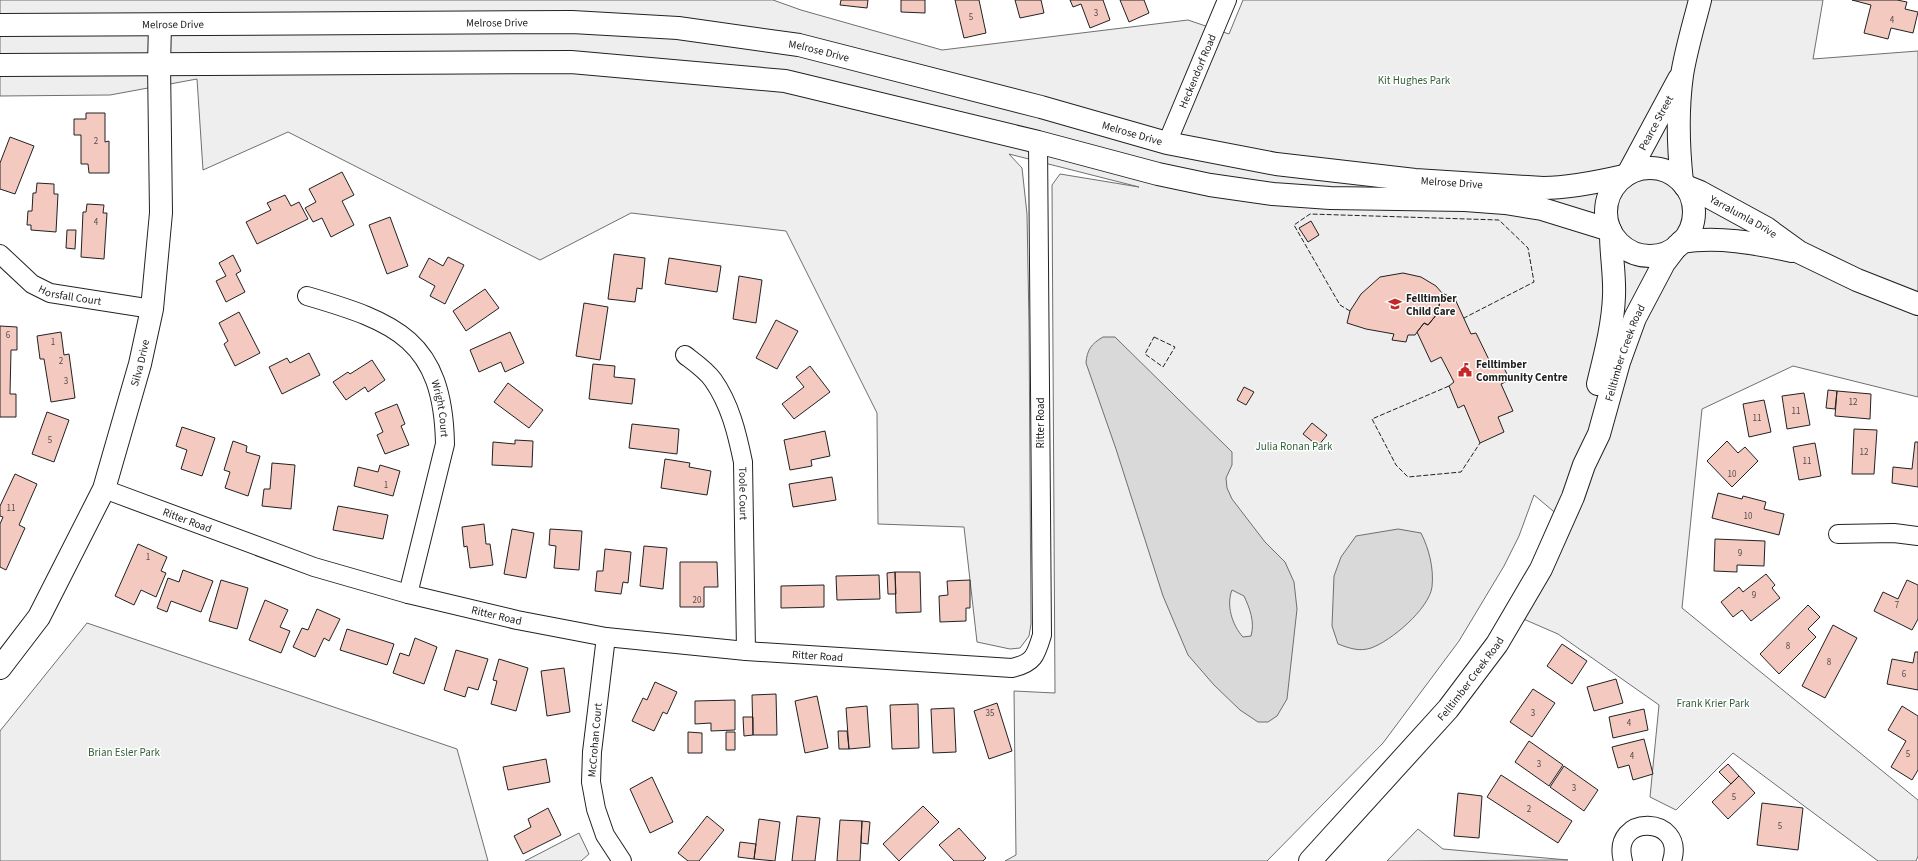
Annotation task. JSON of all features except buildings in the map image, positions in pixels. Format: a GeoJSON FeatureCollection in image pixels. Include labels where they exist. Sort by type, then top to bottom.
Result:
{"type":"FeatureCollection","features":[{"type":"Feature","properties":{"kind":"main road","name":"Pearce Street"},"geometry":{"type":"LineString","coordinates":[[1684,184],[1678,130],[1682,73],[1700,0]]}},
{"type":"Feature","properties":{"kind":"main road","name":"Melrose Drive"},"geometry":{"type":"LineString","coordinates":[[0,25],[572,22],[678,28],[799,45],[1041,107],[1167,143],[1276,164],[1415,180],[1554,188],[1604,181],[1627,174]]}},
{"type":"Feature","properties":{"kind":"main road","name":"Silva Drive"},"geometry":{"type":"LineString","coordinates":[[0,668],[39,617],[104,489],[140,364],[152,309],[161,213],[159,65],[160,25]]}},
{"type":"Feature","properties":{"kind":"main road","name":"Melrose Drive"},"geometry":{"type":"LineString","coordinates":[[0,65],[571,62],[785,81],[1038,142],[1158,174],[1210,185],[1273,194],[1330,198],[1505,203],[1542,209],[1610,232]]}},
{"type":"Feature","properties":{"kind":"main road","name":"Pearce Street"},"geometry":{"type":"LineString","coordinates":[[1627,174],[1682,73]]}},
{"type":"Feature","properties":{"kind":"main road"},"geometry":{"type":"LineString","coordinates":[[1038,142],[1041,107]]}},
{"type":"Feature","properties":{"kind":"main road"},"geometry":{"type":"LineString","coordinates":[[1158,174],[1167,143]]}},
{"type":"Feature","properties":{"kind":"main road"},"geometry":{"type":"LineString","coordinates":[[1643,168],[1657,168],[1671,173],[1684,184],[1691,197],[1694,209],[1693,221],[1688,232],[1679,244],[1664,253],[1649,256],[1634,253],[1621,246],[1610,232],[1606,219],[1606,207],[1609,195],[1615,184],[1627,174],[1643,168]]}},
{"type":"Feature","properties":{"kind":"main road","name":"Yarralumla Drive"},"geometry":{"type":"LineString","coordinates":[[1684,184],[1766,228],[1799,252],[1857,280],[1918,304]]}},
{"type":"Feature","properties":{"kind":"main road","name":"Felltimber Creek Road"},"geometry":{"type":"LineString","coordinates":[[1584,465],[1586,429],[1606,354],[1614,295],[1610,232]]}},
{"type":"Feature","properties":{"kind":"main road","name":"Yarralumla Drive"},"geometry":{"type":"LineString","coordinates":[[1679,244],[1697,240],[1735,241],[1799,252]]}},
{"type":"Feature","properties":{"kind":"main road","name":"Felltimber Creek Road"},"geometry":{"type":"LineString","coordinates":[[1310,861],[1448,709],[1497,644],[1541,569],[1573,496],[1584,465],[1599,434],[1619,362],[1635,318],[1664,263],[1679,244]]}},
{"type":"Feature","properties":{"kind":"street","name":"Heckendorf Road"},"geometry":{"type":"LineString","coordinates":[[1167,143],[1227,0]]}},
{"type":"Feature","properties":{"kind":"street","name":"Ritter Road"},"geometry":{"type":"LineString","coordinates":[[104,489],[314,567],[408,594],[517,620],[606,637],[746,651],[1012,668],[1026,665],[1036,654],[1042,635],[1038,142]]}},
{"type":"Feature","properties":{"kind":"street","name":"Horsfall Court"},"geometry":{"type":"LineString","coordinates":[[0,254],[32,284],[50,293],[152,309]]}},
{"type":"Feature","properties":{"kind":"street","name":"Wright Court"},"geometry":{"type":"LineString","coordinates":[[307,296],[352,309],[376,319],[397,331],[411,343],[424,359],[434,376],[441,398],[445,423],[445,444],[408,594]]}},
{"type":"Feature","properties":{"kind":"street","name":"Toole Court"},"geometry":{"type":"LineString","coordinates":[[685,355],[712,379],[726,401],[738,435],[744,462],[746,651]]}},
{"type":"Feature","properties":{"kind":"street"},"geometry":{"type":"LineString","coordinates":[[1838,534],[1894,533],[1918,536]]}},
{"type":"Feature","properties":{"kind":"street","name":"McCrohan Court"},"geometry":{"type":"LineString","coordinates":[[606,637],[592,752],[591,782],[596,809],[605,834],[622,861]]}},
{"type":"Feature","properties":{"kind":"street"},"geometry":{"type":"LineString","coordinates":[[1623,861],[1622,847],[1627,835],[1633,829],[1645,825],[1658,827],[1668,835],[1674,847],[1672,861]]}},
{"type":"Feature","properties":{"kind":"green space"},"geometry":{"type":"Polygon","coordinates":[[[0,0],[773,0],[801,10],[942,50],[1188,20],[1229,34],[1243,0],[1823,0],[1813,59],[1918,51],[1918,397],[1793,366],[1702,409],[1682,608],[1918,800],[1918,856],[1916,861],[1878,861],[1733,753],[1676,810],[1650,797],[1659,705],[1558,634],[1521,618],[1565,521],[1534,495],[1519,536],[1504,566],[1459,641],[1383,743],[1267,861],[1005,861],[1016,855],[1014,691],[1055,693],[1052,185],[1060,174],[1139,187],[1009,154],[1022,168],[1027,214],[1031,624],[1029,636],[1020,648],[1010,649],[977,642],[964,527],[878,524],[877,413],[786,231],[631,213],[540,260],[288,132],[203,170],[197,79],[110,95],[0,96],[0,0]]]}},
{"type":"Feature","properties":{"kind":"green space","name":"Brian Esler Park"},"geometry":{"type":"Polygon","coordinates":[[[87,623],[457,749],[488,861],[0,861],[0,731],[87,623]]]}},
{"type":"Feature","properties":{"kind":"green space"},"geometry":{"type":"Polygon","coordinates":[[[1418,829],[1443,849],[1568,860],[1387,861],[1418,829]]]}},
{"type":"Feature","properties":{"kind":"green space"},"geometry":{"type":"Polygon","coordinates":[[[579,833],[589,854],[581,861],[525,861],[579,833]]]}},
{"type":"Feature","properties":{"kind":"shaded area"},"geometry":{"type":"Polygon","coordinates":[[[1103,337],[1115,337],[1232,452],[1232,465],[1226,478],[1227,488],[1232,499],[1265,542],[1285,562],[1294,582],[1297,609],[1287,699],[1277,716],[1268,722],[1258,722],[1240,710],[1214,685],[1188,655],[1163,596],[1116,449],[1086,363],[1087,354],[1090,348],[1103,337]],[[1232,590],[1230,596],[1231,615],[1236,627],[1243,637],[1251,636],[1252,631],[1250,611],[1244,596],[1232,590]]]}},
{"type":"Feature","properties":{"kind":"shaded area"},"geometry":{"type":"Polygon","coordinates":[[[1398,529],[1421,533],[1429,552],[1432,566],[1432,587],[1429,596],[1417,614],[1389,639],[1371,648],[1362,650],[1338,644],[1332,626],[1334,576],[1341,557],[1356,536],[1398,529]]]}},
{"type":"Feature","properties":{"kind":"fence"},"geometry":{"type":"LineString","coordinates":[[1350,311],[1340,305],[1294,225],[1310,214],[1499,220],[1528,248],[1534,282],[1464,318]]}},
{"type":"Feature","properties":{"kind":"fence"},"geometry":{"type":"LineString","coordinates":[[1154,337],[1175,347],[1163,367],[1145,354],[1154,337]]}},
{"type":"Feature","properties":{"kind":"fence"},"geometry":{"type":"LineString","coordinates":[[1449,386],[1372,419],[1396,465],[1408,477],[1461,472],[1480,443]]}},
{"type":"Feature","properties":{"kind":"place","name":"Felltimber Child Care"},"geometry":{"type":"Point","coordinates":[1395,304]}},
{"type":"Feature","properties":{"kind":"place","name":"Felltimber Community Centre"},"geometry":{"type":"Point","coordinates":[1465,370]}},
{"type":"Feature","properties":{"kind":"park label","name":"Kit Hughes Park"},"geometry":{"type":"Point","coordinates":[1414,80]}},
{"type":"Feature","properties":{"kind":"park label","name":"Julia Ronan Park"},"geometry":{"type":"Point","coordinates":[1294,446]}},
{"type":"Feature","properties":{"kind":"park label","name":"Frank Krier Park"},"geometry":{"type":"Point","coordinates":[1713,703]}}]}
